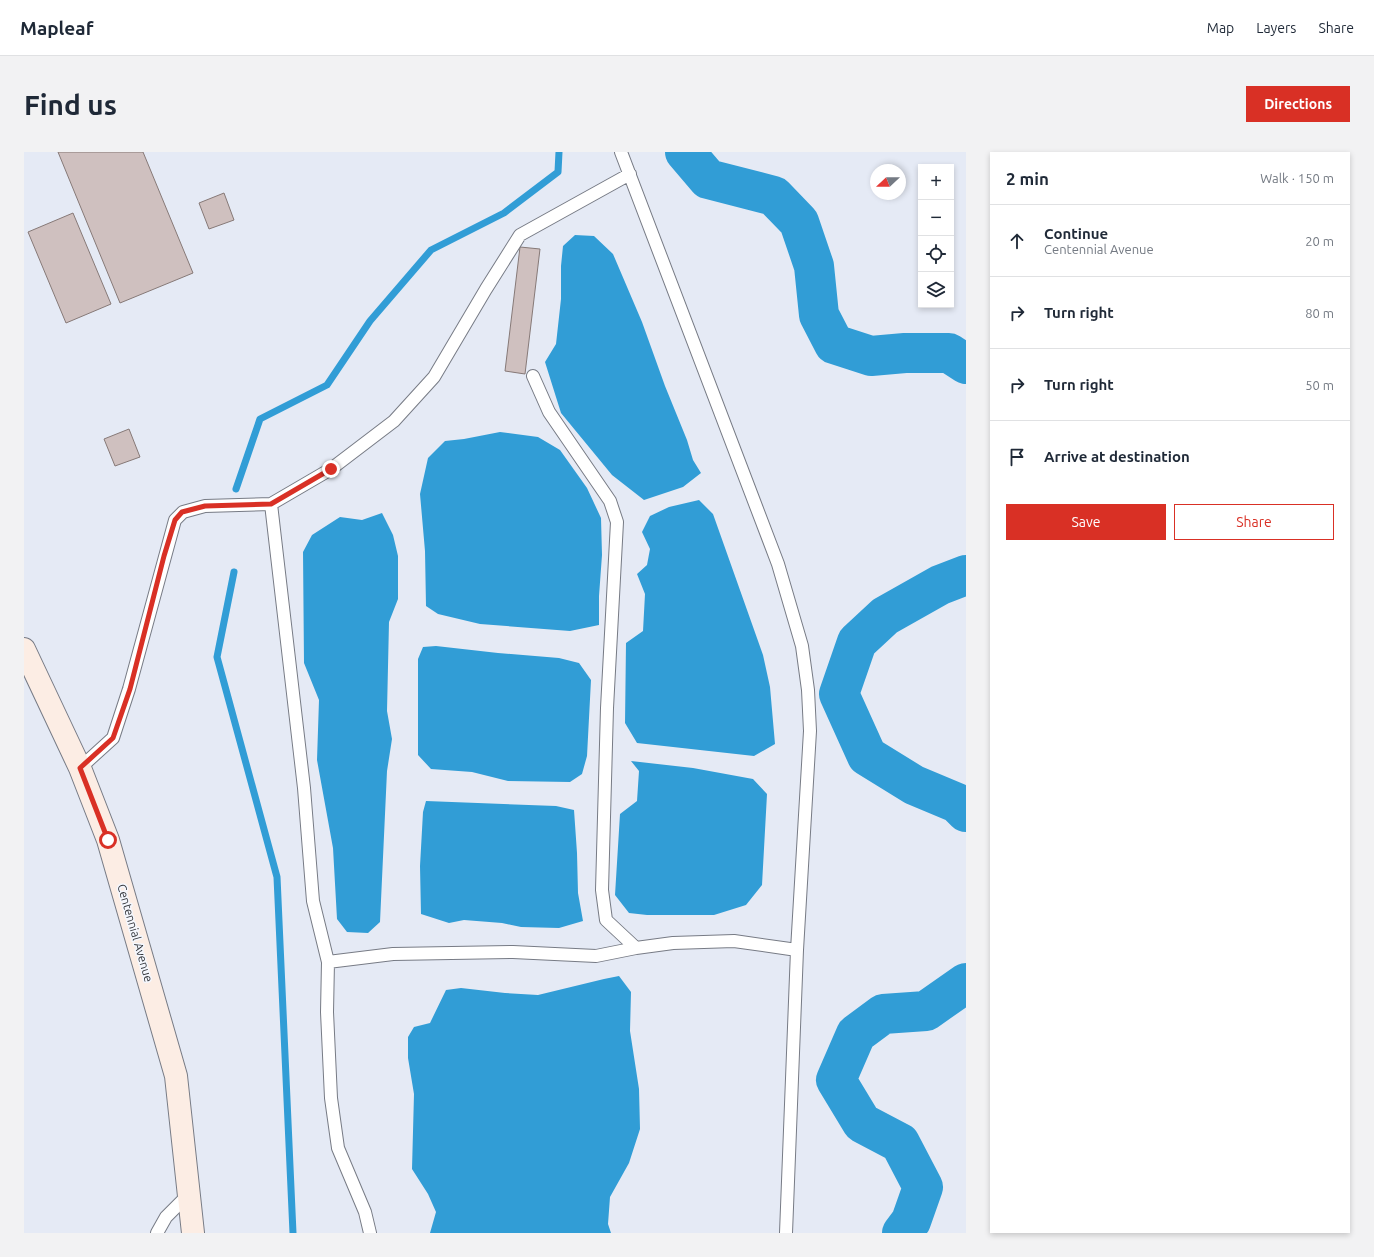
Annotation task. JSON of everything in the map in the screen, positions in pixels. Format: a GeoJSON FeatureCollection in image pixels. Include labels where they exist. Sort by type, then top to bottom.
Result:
{"type":"FeatureCollection","features":[{"type":"Feature","properties":{"kind":"street","name":"Centennial Avenue"},"geometry":{"type":"LineString","coordinates":[[24,649],[80,768],[108,840],[176,1076],[193,1233]]}},
{"type":"Feature","properties":{"kind":"lane"},"geometry":{"type":"LineString","coordinates":[[621,152],[778,564],[802,646],[808,690],[810,731],[797,950],[786,1233]]}},
{"type":"Feature","properties":{"kind":"lane"},"geometry":{"type":"LineString","coordinates":[[80,768],[113,738],[130,689],[164,556],[175,520],[182,512],[205,506],[271,504],[331,469],[394,421],[434,377],[486,288],[520,235],[630,174]]}},
{"type":"Feature","properties":{"kind":"lane"},"geometry":{"type":"LineString","coordinates":[[533,376],[549,412],[610,501],[617,522],[607,708],[602,890],[606,920],[636,948]]}},
{"type":"Feature","properties":{"kind":"lane"},"geometry":{"type":"LineString","coordinates":[[271,504],[304,788],[313,901],[328,962],[327,1012],[331,1098],[338,1148],[365,1212],[370,1233]]}},
{"type":"Feature","properties":{"kind":"lane"},"geometry":{"type":"LineString","coordinates":[[328,962],[401,954],[513,952],[596,956],[636,948],[673,943],[734,941],[797,950]]}},
{"type":"Feature","properties":{"kind":"lane"},"geometry":{"type":"LineString","coordinates":[[157,1233],[166,1217],[189,1194]]}},
{"type":"Feature","properties":{"kind":"water"},"geometry":{"type":"Polygon","coordinates":[[[575,235],[594,236],[613,254],[642,322],[665,386],[687,440],[693,460],[701,473],[683,487],[644,500],[612,475],[561,413],[545,362],[556,344],[561,299],[561,266],[563,246],[575,235]]]}},
{"type":"Feature","properties":{"kind":"water"},"geometry":{"type":"Polygon","coordinates":[[[500,432],[538,437],[560,450],[587,488],[601,518],[602,555],[599,596],[599,625],[570,631],[480,624],[438,614],[426,606],[425,551],[420,494],[428,458],[445,441],[500,432]]]}},
{"type":"Feature","properties":{"kind":"water"},"geometry":{"type":"Polygon","coordinates":[[[699,500],[713,514],[763,655],[770,687],[775,744],[754,756],[637,743],[625,723],[626,643],[643,631],[645,594],[637,574],[647,565],[650,549],[642,532],[650,516],[669,507],[699,500]]]}},
{"type":"Feature","properties":{"kind":"water"},"geometry":{"type":"Polygon","coordinates":[[[382,513],[393,535],[398,556],[398,599],[389,622],[387,711],[392,739],[387,771],[380,922],[368,933],[347,932],[337,919],[333,848],[317,760],[319,700],[304,663],[303,552],[312,535],[340,517],[362,520],[382,513]]]}},
{"type":"Feature","properties":{"kind":"water"},"geometry":{"type":"Polygon","coordinates":[[[436,646],[559,658],[579,663],[591,680],[587,756],[582,774],[570,782],[508,781],[472,772],[431,769],[418,755],[418,659],[423,647],[436,646]]]}},
{"type":"Feature","properties":{"kind":"water"},"geometry":{"type":"Polygon","coordinates":[[[631,761],[693,768],[753,779],[767,794],[762,885],[746,905],[714,915],[647,915],[629,913],[615,895],[620,814],[637,801],[639,771],[631,761]]]}},
{"type":"Feature","properties":{"kind":"water"},"geometry":{"type":"Polygon","coordinates":[[[426,801],[556,806],[574,810],[578,893],[583,921],[559,928],[521,927],[502,923],[464,920],[449,923],[421,914],[420,866],[423,812],[426,801]]]}},
{"type":"Feature","properties":{"kind":"water"},"geometry":{"type":"Polygon","coordinates":[[[619,976],[631,992],[630,1031],[639,1089],[640,1129],[629,1163],[610,1197],[608,1224],[611,1233],[430,1233],[436,1212],[428,1194],[412,1169],[414,1094],[408,1058],[408,1037],[414,1027],[430,1023],[446,990],[461,988],[538,995],[619,976]]]}},
{"type":"Feature","properties":{"kind":"building"},"geometry":{"type":"Polygon","coordinates":[[[58,152],[143,152],[193,273],[120,303],[58,152]]]}},
{"type":"Feature","properties":{"kind":"building"},"geometry":{"type":"Polygon","coordinates":[[[224,193],[234,220],[209,229],[199,203],[224,193]]]}},
{"type":"Feature","properties":{"kind":"building"},"geometry":{"type":"Polygon","coordinates":[[[73,213],[111,304],[66,323],[28,232],[73,213]]]}},
{"type":"Feature","properties":{"kind":"building"},"geometry":{"type":"Polygon","coordinates":[[[520,247],[540,249],[525,374],[505,371],[520,247]]]}},
{"type":"Feature","properties":{"kind":"building"},"geometry":{"type":"Polygon","coordinates":[[[129,429],[140,457],[115,466],[104,439],[129,429]]]}},
{"type":"Feature","properties":{"kind":"waterway"},"geometry":{"type":"LineString","coordinates":[[236,489],[260,419],[327,385],[370,321],[431,250],[504,213],[558,172],[559,152]]}},
{"type":"Feature","properties":{"kind":"waterway"},"geometry":{"type":"LineString","coordinates":[[685,152],[708,179],[774,196],[799,222],[814,266],[819,315],[834,344],[871,356],[905,353],[949,353],[966,364]]}},
{"type":"Feature","properties":{"kind":"waterway"},"geometry":{"type":"LineString","coordinates":[[234,572],[217,657],[277,877],[293,1233]]}},
{"type":"Feature","properties":{"kind":"waterway"},"geometry":{"type":"LineString","coordinates":[[966,575],[940,585],[885,616],[857,642],[839,694],[867,756],[914,785],[957,803],[966,812]]}},
{"type":"Feature","properties":{"kind":"waterway"},"geometry":{"type":"LineString","coordinates":[[902,1233],[911,1221],[923,1187],[900,1143],[862,1123],[836,1080],[856,1034],[883,1014],[926,1011],[966,983]]}},
{"type":"Feature","properties":{"kind":"route"},"geometry":{"type":"LineString","coordinates":[[108,840],[80,768],[113,738],[130,689],[164,556],[175,520],[182,512],[205,506],[271,504],[331,469]]}}]}
